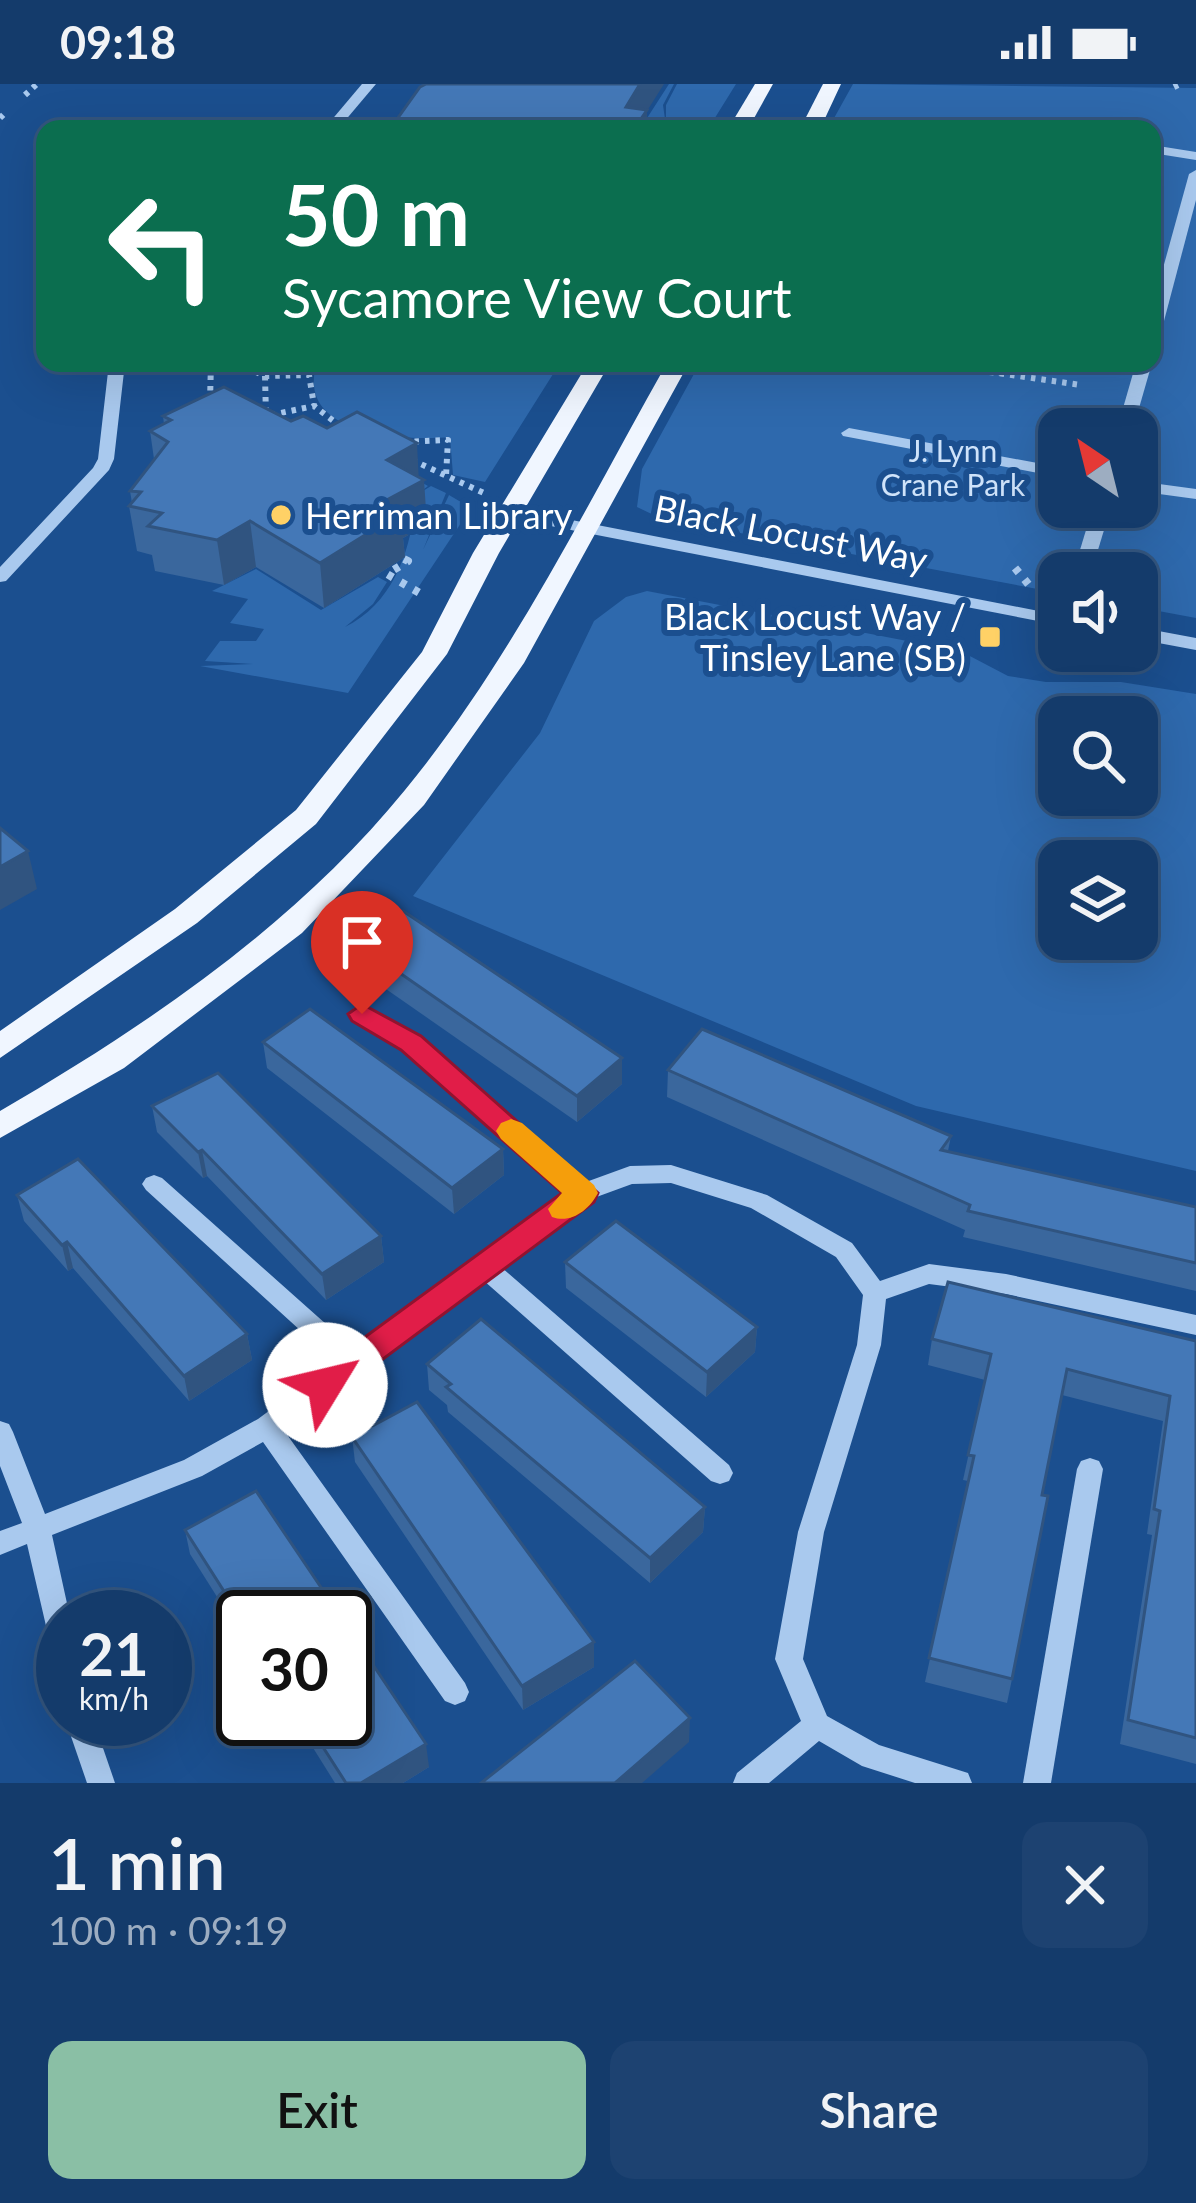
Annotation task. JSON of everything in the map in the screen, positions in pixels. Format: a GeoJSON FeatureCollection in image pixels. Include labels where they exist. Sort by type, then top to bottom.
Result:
{"type":"FeatureCollection","features":[{"type":"Feature","properties":{"kind":"main road"},"geometry":{"type":"LineString","coordinates":[[743,120],[764,84]]}},
{"type":"Feature","properties":{"kind":"main road"},"geometry":{"type":"LineString","coordinates":[[814,120],[832,84]]}},
{"type":"Feature","properties":{"kind":"main road"},"geometry":{"type":"LineString","coordinates":[[0,1047],[186,916],[306,817],[434,654],[498,504],[593,372]]}},
{"type":"Feature","properties":{"kind":"main road"},"geometry":{"type":"LineString","coordinates":[[0,1126],[113,1060],[291,926],[415,798],[511,663],[673,372]]}},
{"type":"Feature","properties":{"kind":"street"},"geometry":{"type":"LineString","coordinates":[[339,120],[369,84]]}},
{"type":"Feature","properties":{"kind":"street"},"geometry":{"type":"LineString","coordinates":[[1161,150],[1196,156]]}},
{"type":"Feature","properties":{"kind":"street"},"geometry":{"type":"LineString","coordinates":[[1161,298],[1196,173]]}},
{"type":"Feature","properties":{"kind":"street"},"geometry":{"type":"LineString","coordinates":[[0,577],[100,470],[106,459],[116,372]]}},
{"type":"Feature","properties":{"kind":"street"},"geometry":{"type":"LineString","coordinates":[[1131,408],[1142,372]]}},
{"type":"Feature","properties":{"kind":"street"},"geometry":{"type":"LineString","coordinates":[[849,433],[1038,468]]}},
{"type":"Feature","properties":{"kind":"street"},"geometry":{"type":"LineString","coordinates":[[1158,488],[1196,494]]}},
{"type":"Feature","properties":{"kind":"street","name":"Black Locust Way"},"geometry":{"type":"LineString","coordinates":[[498,504],[583,527],[1038,616]]}},
{"type":"Feature","properties":{"kind":"street"},"geometry":{"type":"LineString","coordinates":[[1158,637],[1196,644]]}},
{"type":"Feature","properties":{"kind":"street"},"geometry":{"type":"LineString","coordinates":[[362,1014],[411,1043],[583,1193]]}},
{"type":"Feature","properties":{"kind":"street"},"geometry":{"type":"LineString","coordinates":[[0,1543],[193,1468],[267,1427],[583,1193],[630,1175],[671,1174],[759,1201],[844,1250],[875,1293],[869,1345],[812,1532],[788,1660],[817,1725],[872,1756],[958,1783]]}},
{"type":"Feature","properties":{"kind":"street"},"geometry":{"type":"LineString","coordinates":[[154,1184],[354,1364]]}},
{"type":"Feature","properties":{"kind":"street"},"geometry":{"type":"LineString","coordinates":[[486,1268],[720,1473]]}},
{"type":"Feature","properties":{"kind":"street"},"geometry":{"type":"LineString","coordinates":[[875,1293],[929,1274],[1006,1284],[1196,1325]]}},
{"type":"Feature","properties":{"kind":"street"},"geometry":{"type":"LineString","coordinates":[[267,1427],[455,1693]]}},
{"type":"Feature","properties":{"kind":"street"},"geometry":{"type":"LineString","coordinates":[[0,1432],[37,1528],[51,1590]]}},
{"type":"Feature","properties":{"kind":"street"},"geometry":{"type":"LineString","coordinates":[[1037,1783],[1090,1469]]}},
{"type":"Feature","properties":{"kind":"street"},"geometry":{"type":"LineString","coordinates":[[747,1783],[817,1725]]}},
{"type":"Feature","properties":{"kind":"street"},"geometry":{"type":"LineString","coordinates":[[88,1746],[101,1783]]}},
{"type":"Feature","properties":{"kind":"path"},"geometry":{"type":"LineString","coordinates":[[25,95],[37,84]]}},
{"type":"Feature","properties":{"kind":"path"},"geometry":{"type":"LineString","coordinates":[[210,405],[212,372]]}},
{"type":"Feature","properties":{"kind":"path"},"geometry":{"type":"LineString","coordinates":[[256,372],[309,375],[314,406],[349,432],[329,442]]}},
{"type":"Feature","properties":{"kind":"path"},"geometry":{"type":"LineString","coordinates":[[980,372],[1081,385]]}},
{"type":"Feature","properties":{"kind":"path"},"geometry":{"type":"LineString","coordinates":[[265,376],[266,416]]}},
{"type":"Feature","properties":{"kind":"path"},"geometry":{"type":"LineString","coordinates":[[254,418],[314,406]]}},
{"type":"Feature","properties":{"kind":"path"},"geometry":{"type":"LineString","coordinates":[[386,439],[448,440],[446,476]]}},
{"type":"Feature","properties":{"kind":"path"},"geometry":{"type":"LineString","coordinates":[[407,458],[498,504]]}},
{"type":"Feature","properties":{"kind":"path"},"geometry":{"type":"LineString","coordinates":[[404,559],[408,561],[387,574],[423,595]]}},
{"type":"Feature","properties":{"kind":"path"},"geometry":{"type":"LineString","coordinates":[[1015,568],[1031,589]]}},
{"type":"Feature","properties":{"kind":"green space"},"geometry":{"type":"Polygon","coordinates":[[[669,84],[674,84],[663,105],[665,120],[646,120],[669,84]]]}},
{"type":"Feature","properties":{"kind":"green space"},"geometry":{"type":"Polygon","coordinates":[[[677,84],[736,84],[714,120],[666,120],[666,105],[677,84]]]}},
{"type":"Feature","properties":{"kind":"green space","name":"J. Lynn Crane Park"},"geometry":{"type":"Polygon","coordinates":[[[853,84],[1196,88],[1196,618],[1158,611],[1158,552],[1038,552],[1038,589],[660,518],[637,507],[642,469],[695,372],[1161,372],[1161,120],[833,120],[853,84]]]}},
{"type":"Feature","properties":{"kind":"green space"},"geometry":{"type":"Polygon","coordinates":[[[315,372],[554,372],[485,482],[453,475],[450,437],[409,438],[362,430],[340,422],[324,409],[315,392],[315,372]]]}},
{"type":"Feature","properties":{"kind":"green space"},"geometry":{"type":"Polygon","coordinates":[[[344,439],[428,486],[415,496],[431,486],[446,493],[423,550],[449,495],[471,508],[348,693],[200,666],[253,664],[205,661],[220,641],[256,641],[264,629],[230,623],[248,599],[212,591],[256,569],[321,610],[378,577],[387,582],[373,604],[345,627],[375,605],[403,559],[415,505],[344,439]]]}},
{"type":"Feature","properties":{"kind":"green space"},"geometry":{"type":"Polygon","coordinates":[[[647,591],[928,645],[966,654],[1008,676],[1046,682],[1121,682],[1196,694],[1196,1171],[916,1106],[413,896],[540,733],[594,621],[626,597],[647,591]]]}},
{"type":"Feature","properties":{"kind":"building"},"geometry":{"type":"Polygon","coordinates":[[[640,84],[626,107],[647,110],[640,120],[396,120],[420,87],[640,84]]]}},
{"type":"Feature","properties":{"kind":"building","name":"Herriman Library"},"geometry":{"type":"Polygon","coordinates":[[[224,387],[291,421],[303,416],[327,428],[357,412],[417,443],[387,460],[424,480],[383,502],[402,512],[320,563],[250,521],[217,540],[148,526],[162,513],[129,506],[141,492],[130,491],[168,442],[150,431],[171,420],[163,416],[224,387]]]}},
{"type":"Feature","properties":{"kind":"building"},"geometry":{"type":"Polygon","coordinates":[[[0,828],[28,851],[0,867],[0,828]]]}},
{"type":"Feature","properties":{"kind":"building"},"geometry":{"type":"Polygon","coordinates":[[[403,911],[622,1058],[577,1096],[358,944],[403,911]]]}},
{"type":"Feature","properties":{"kind":"building"},"geometry":{"type":"Polygon","coordinates":[[[310,1009],[503,1149],[452,1188],[263,1042],[310,1009]]]}},
{"type":"Feature","properties":{"kind":"building"},"geometry":{"type":"Polygon","coordinates":[[[702,1029],[951,1136],[941,1150],[1196,1207],[1196,1263],[968,1211],[970,1205],[668,1070],[702,1029]]]}},
{"type":"Feature","properties":{"kind":"building"},"geometry":{"type":"Polygon","coordinates":[[[218,1073],[381,1236],[322,1274],[202,1150],[198,1152],[152,1106],[218,1073]]]}},
{"type":"Feature","properties":{"kind":"building"},"geometry":{"type":"Polygon","coordinates":[[[78,1159],[247,1334],[184,1376],[67,1242],[62,1245],[17,1195],[78,1159]]]}},
{"type":"Feature","properties":{"kind":"building"},"geometry":{"type":"Polygon","coordinates":[[[616,1221],[757,1327],[707,1372],[565,1262],[616,1221]]]}},
{"type":"Feature","properties":{"kind":"building"},"geometry":{"type":"Polygon","coordinates":[[[948,1282],[1196,1341],[1196,1738],[1128,1720],[1160,1511],[1154,1509],[1170,1396],[1067,1369],[1012,1679],[929,1658],[974,1456],[968,1455],[991,1354],[932,1339],[948,1282]]]}},
{"type":"Feature","properties":{"kind":"building"},"geometry":{"type":"Polygon","coordinates":[[[481,1319],[705,1507],[650,1558],[446,1387],[451,1384],[427,1364],[481,1319]]]}},
{"type":"Feature","properties":{"kind":"building"},"geometry":{"type":"Polygon","coordinates":[[[417,1402],[594,1642],[522,1686],[352,1437],[417,1402]]]}},
{"type":"Feature","properties":{"kind":"building"},"geometry":{"type":"Polygon","coordinates":[[[256,1491],[323,1590],[223,1590],[185,1530],[256,1491]]]}},
{"type":"Feature","properties":{"kind":"building"},"geometry":{"type":"Polygon","coordinates":[[[635,1661],[690,1718],[615,1783],[481,1783],[635,1661]]]}},
{"type":"Feature","properties":{"kind":"building"},"geometry":{"type":"Polygon","coordinates":[[[372,1663],[426,1744],[361,1783],[346,1783],[322,1746],[372,1746],[372,1663]]]}},
{"type":"Feature","properties":{"kind":"slow traffic"},"geometry":{"type":"LineString","coordinates":[[511,1131],[583,1193],[563,1209]]}},
{"type":"Feature","properties":{"kind":"place","name":"Herriman Library"},"geometry":{"type":"Point","coordinates":[281,515]}},
{"type":"Feature","properties":{"kind":"place","name":"Black Locust Way / Tinsley Lane (SB)"},"geometry":{"type":"Point","coordinates":[990,637]}},
{"type":"Feature","properties":{"kind":"route"},"geometry":{"type":"LineString","coordinates":[[325,1385],[583,1193],[411,1043],[362,1014]]}}]}
